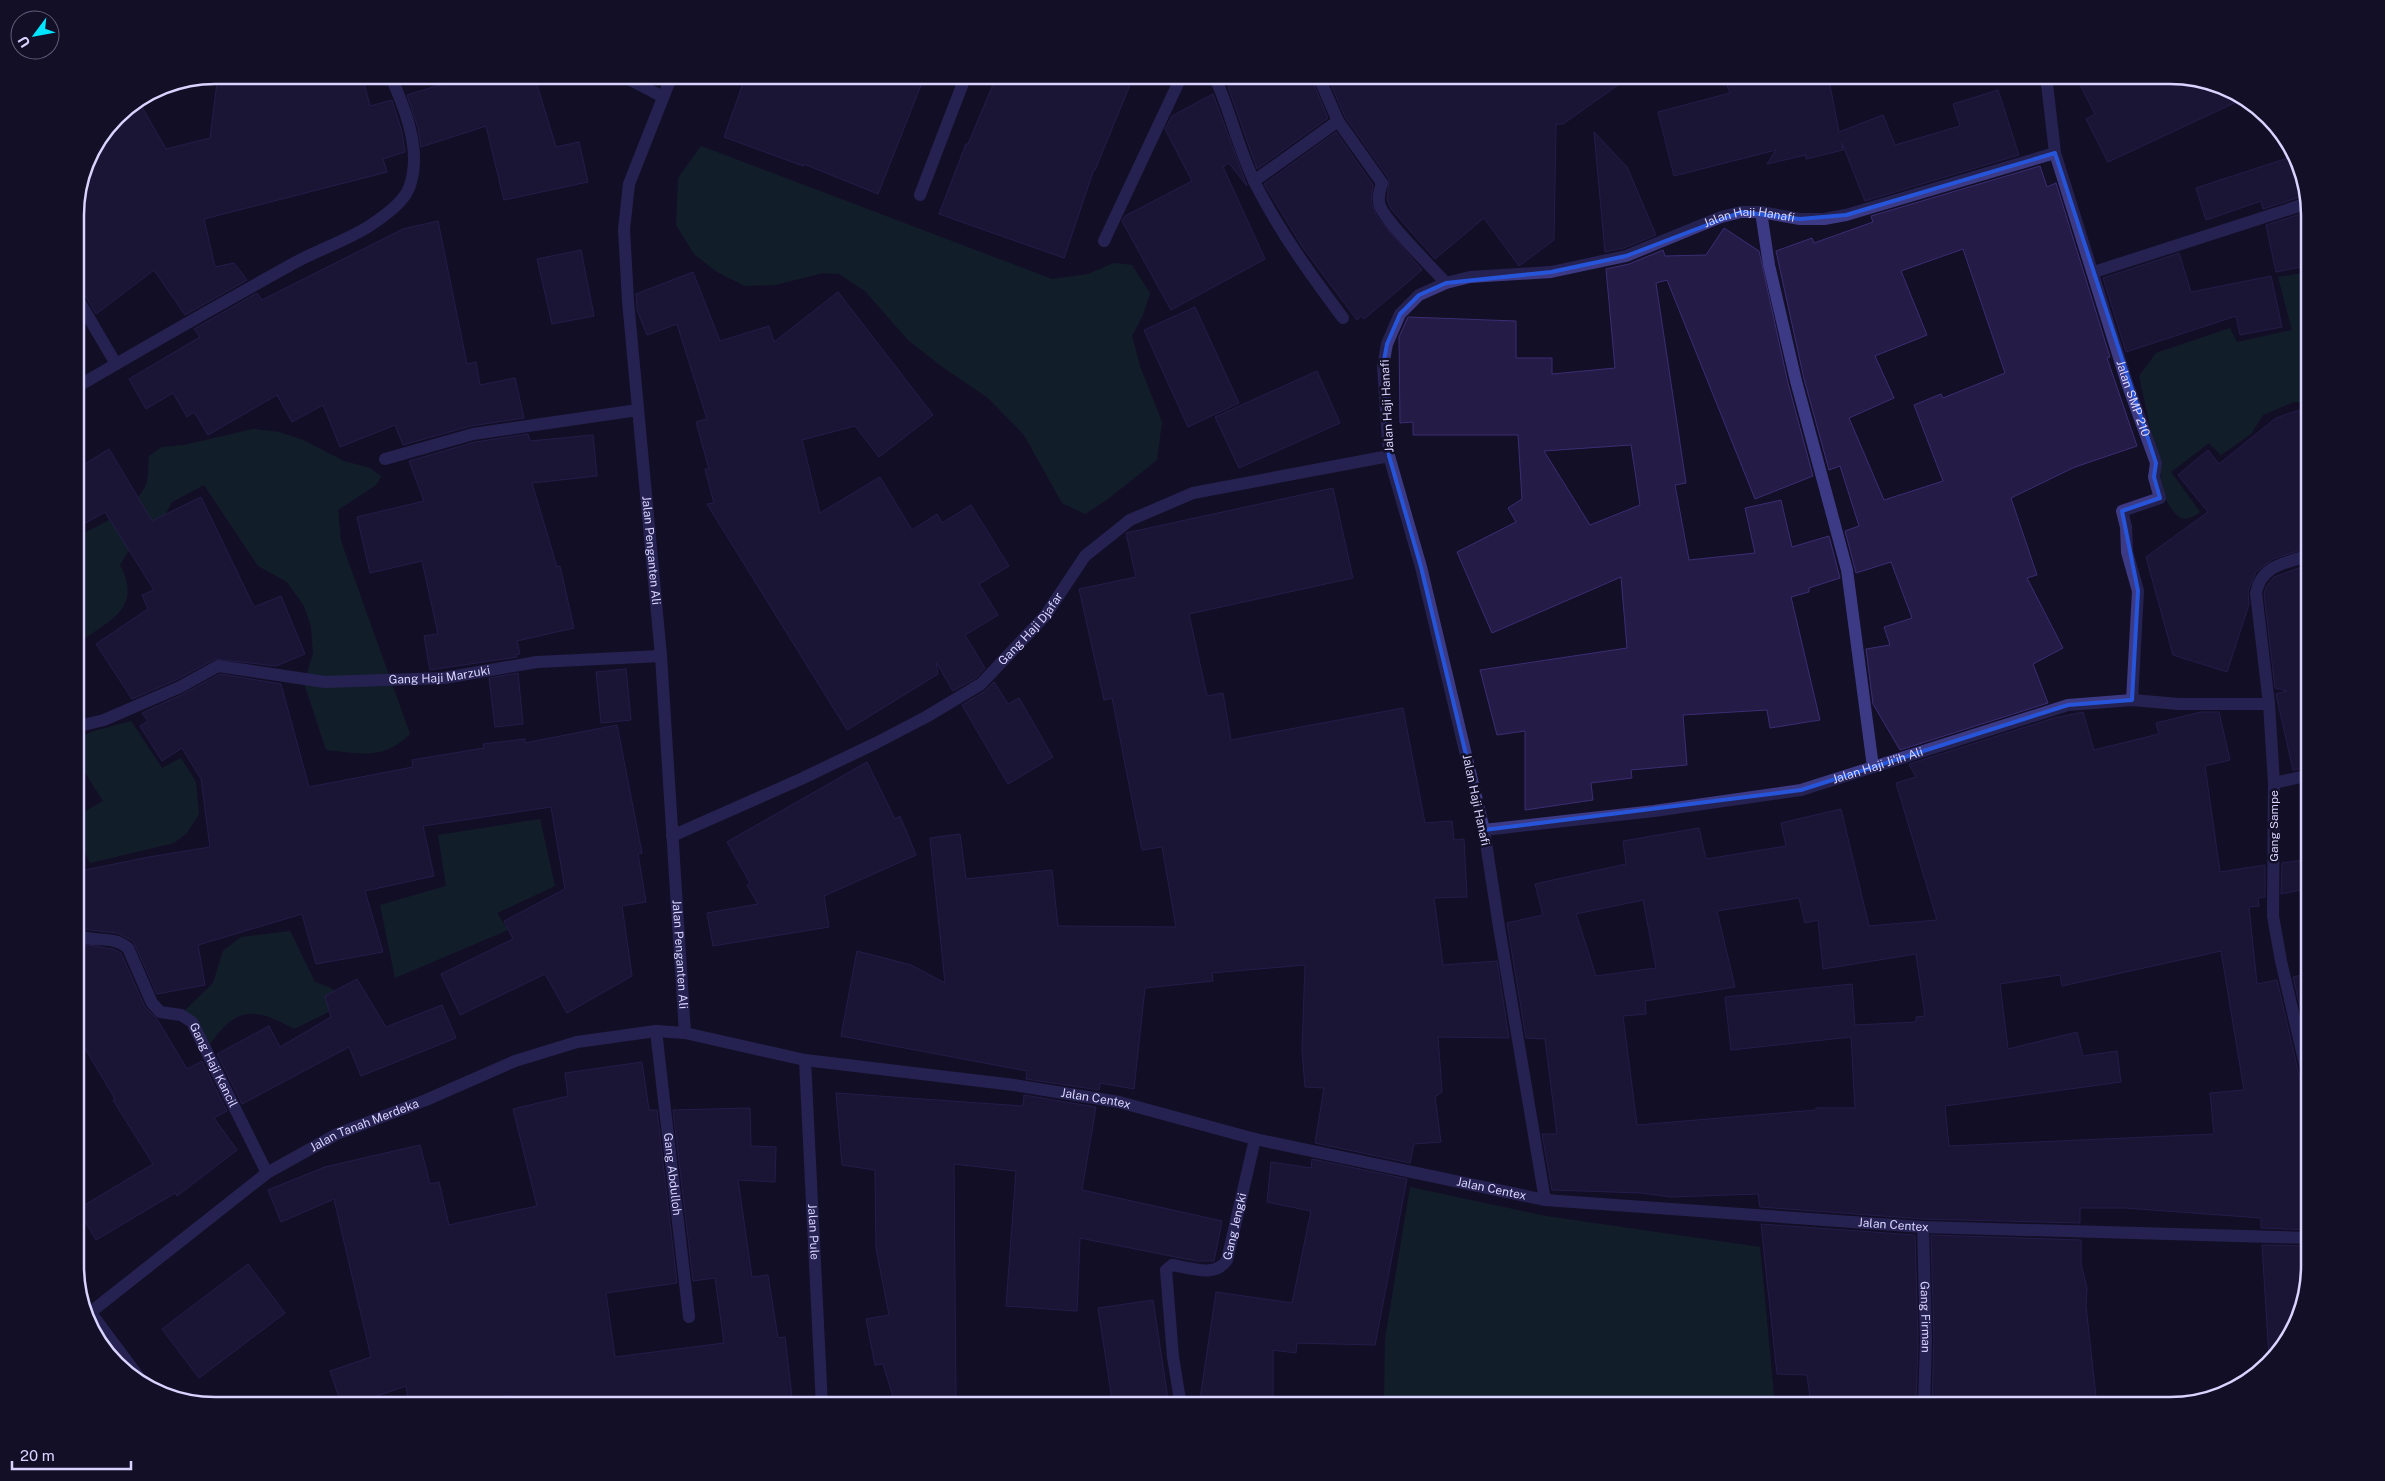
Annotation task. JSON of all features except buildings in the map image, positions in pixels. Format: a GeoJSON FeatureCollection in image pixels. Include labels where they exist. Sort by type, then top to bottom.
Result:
{"type":"FeatureCollection","features":[{"type":"Feature","properties":{"kind":"street"},"geometry":{"type":"LineString","coordinates":[[84,383],[298,261],[370,225],[396,205],[409,189],[414,159],[410,127],[394,84]]}},
{"type":"Feature","properties":{"kind":"street"},"geometry":{"type":"LineString","coordinates":[[638,84],[662,97]]}},
{"type":"Feature","properties":{"kind":"street","name":"Jalan Penganten Ali"},"geometry":{"type":"LineString","coordinates":[[668,84],[628,184],[624,229],[638,410],[661,656],[685,1033]]}},
{"type":"Feature","properties":{"kind":"street"},"geometry":{"type":"LineString","coordinates":[[920,195],[963,84]]}},
{"type":"Feature","properties":{"kind":"street"},"geometry":{"type":"LineString","coordinates":[[1104,241],[1178,84]]}},
{"type":"Feature","properties":{"kind":"street"},"geometry":{"type":"LineString","coordinates":[[1217,84],[1254,181],[1271,213],[1309,272],[1343,318]]}},
{"type":"Feature","properties":{"kind":"street"},"geometry":{"type":"LineString","coordinates":[[1322,84],[1338,121],[1382,183],[1379,192],[1380,206],[1408,241],[1446,283]]}},
{"type":"Feature","properties":{"kind":"street","name":"Jalan SMP 210"},"geometry":{"type":"LineString","coordinates":[[2047,84],[2055,153],[2094,272],[2127,382],[2156,463],[2154,477],[2160,498],[2122,511],[2126,527],[2127,552],[2138,591],[2132,700]]}},
{"type":"Feature","properties":{"kind":"street"},"geometry":{"type":"LineString","coordinates":[[1254,181],[1338,121]]}},
{"type":"Feature","properties":{"kind":"street","name":"Jalan Haji Hanafi"},"geometry":{"type":"LineString","coordinates":[[1546,1200],[1498,927],[1484,830],[1421,567],[1389,456],[1383,366],[1386,344],[1400,314],[1419,295],[1446,283],[1470,277],[1551,272],[1626,256],[1721,217],[1741,212],[1761,212],[1800,219],[1824,219],[1846,215],[2055,153]]}},
{"type":"Feature","properties":{"kind":"street"},"geometry":{"type":"LineString","coordinates":[[2094,272],[2301,205]]}},
{"type":"Feature","properties":{"kind":"street"},"geometry":{"type":"LineString","coordinates":[[1761,212],[1770,265],[1796,381],[1847,570],[1874,767]]}},
{"type":"Feature","properties":{"kind":"street"},"geometry":{"type":"LineString","coordinates":[[84,309],[116,364]]}},
{"type":"Feature","properties":{"kind":"street"},"geometry":{"type":"LineString","coordinates":[[384,459],[446,440],[488,431],[638,410]]}},
{"type":"Feature","properties":{"kind":"street","name":"Gang Haji Djafar"},"geometry":{"type":"LineString","coordinates":[[672,836],[801,779],[876,743],[926,717],[981,684],[1045,616],[1085,556],[1130,520],[1193,493],[1389,456]]}},
{"type":"Feature","properties":{"kind":"street","name":"Gang Sampe"},"geometry":{"type":"LineString","coordinates":[[2301,558],[2272,567],[2262,577],[2256,593],[2269,704],[2274,783],[2273,916],[2281,961],[2301,1047]]}},
{"type":"Feature","properties":{"kind":"street","name":"Gang Haji Marzuki"},"geometry":{"type":"LineString","coordinates":[[84,725],[104,720],[180,687],[218,666],[326,682],[444,678],[538,662],[661,656]]}},
{"type":"Feature","properties":{"kind":"street","name":"Jalan Haji Ji'ih Ali"},"geometry":{"type":"LineString","coordinates":[[1484,830],[1654,811],[1801,790],[2068,706],[2132,700],[2179,704],[2269,704]]}},
{"type":"Feature","properties":{"kind":"street"},"geometry":{"type":"LineString","coordinates":[[2274,783],[2301,777]]}},
{"type":"Feature","properties":{"kind":"street","name":"Gang Haji Kancil"},"geometry":{"type":"LineString","coordinates":[[84,939],[111,939],[128,948],[152,1003],[160,1012],[181,1015],[192,1022],[267,1173]]}},
{"type":"Feature","properties":{"kind":"street","name":"Jalan Tanah Merdeka"},"geometry":{"type":"LineString","coordinates":[[92,1311],[267,1173],[337,1134],[426,1100],[515,1061],[577,1042],[656,1030],[685,1033]]}},
{"type":"Feature","properties":{"kind":"street","name":"Gang Abdulloh"},"geometry":{"type":"LineString","coordinates":[[656,1030],[689,1317]]}},
{"type":"Feature","properties":{"kind":"street","name":"Jalan Centex"},"geometry":{"type":"LineString","coordinates":[[685,1033],[805,1060],[1014,1085],[1119,1102],[1255,1139],[1546,1200],[1923,1227],[2301,1238]]}},
{"type":"Feature","properties":{"kind":"street","name":"Jalan Pule"},"geometry":{"type":"LineString","coordinates":[[805,1060],[822,1397]]}},
{"type":"Feature","properties":{"kind":"street","name":"Gang Jengki"},"geometry":{"type":"LineString","coordinates":[[1180,1397],[1173,1357],[1166,1270],[1172,1265],[1213,1271],[1220,1269],[1227,1260],[1255,1139]]}},
{"type":"Feature","properties":{"kind":"street","name":"Gang Firman"},"geometry":{"type":"LineString","coordinates":[[1923,1227],[1926,1340],[1924,1397]]}},
{"type":"Feature","properties":{"kind":"street"},"geometry":{"type":"LineString","coordinates":[[98,1326],[129,1365]]}},
{"type":"Feature","properties":{"kind":"highlighted area"},"geometry":{"type":"Polygon","coordinates":[[[2055,153],[2156,463],[2154,477],[2160,498],[2122,511],[2138,591],[2132,700],[2068,705],[1801,790],[1484,830],[1421,567],[1389,456],[1383,366],[1387,344],[1400,314],[1419,295],[1446,283],[1551,272],[1626,256],[1741,212],[1800,219],[1846,215],[2055,153]]]}},
{"type":"Feature","properties":{"kind":"green space"},"geometry":{"type":"Polygon","coordinates":[[[701,146],[1052,279],[1088,274],[1114,263],[1132,265],[1150,293],[1143,315],[1132,336],[1140,366],[1162,422],[1157,460],[1108,499],[1085,514],[1062,503],[1024,435],[988,398],[941,366],[908,340],[865,291],[839,274],[823,273],[775,285],[745,286],[717,272],[694,254],[676,225],[678,178],[701,146]]]}},
{"type":"Feature","properties":{"kind":"green space"},"geometry":{"type":"Polygon","coordinates":[[[2301,273],[2301,402],[2294,402],[2263,415],[2251,434],[2221,455],[2209,443],[2171,472],[2200,512],[2184,519],[2176,515],[2166,500],[2139,376],[2156,353],[2230,328],[2237,342],[2292,330],[2278,277],[2301,273]]]}},
{"type":"Feature","properties":{"kind":"green space"},"geometry":{"type":"Polygon","coordinates":[[[253,429],[279,432],[303,440],[344,461],[370,468],[381,476],[376,485],[338,510],[341,541],[410,734],[400,743],[381,752],[371,753],[326,750],[304,683],[313,653],[311,626],[304,606],[287,582],[258,566],[204,485],[172,502],[164,517],[128,552],[120,565],[126,581],[127,594],[124,604],[109,621],[84,639],[84,533],[105,523],[123,511],[139,496],[145,487],[148,476],[149,456],[162,447],[184,445],[253,429]]]}},
{"type":"Feature","properties":{"kind":"green space"},"geometry":{"type":"Polygon","coordinates":[[[131,721],[162,768],[181,758],[196,782],[199,814],[187,833],[174,843],[90,863],[84,851],[84,812],[103,801],[84,771],[84,736],[131,721]]]}},
{"type":"Feature","properties":{"kind":"green space"},"geometry":{"type":"Polygon","coordinates":[[[540,819],[555,886],[497,913],[508,930],[395,978],[380,905],[446,886],[438,835],[540,819]]]}},
{"type":"Feature","properties":{"kind":"green space"},"geometry":{"type":"Polygon","coordinates":[[[290,931],[315,982],[329,987],[342,995],[339,1007],[294,1029],[266,1016],[244,1015],[234,1019],[225,1026],[206,1050],[181,1014],[213,983],[223,951],[241,937],[290,931]]]}},
{"type":"Feature","properties":{"kind":"green space"},"geometry":{"type":"Polygon","coordinates":[[[1410,1187],[1546,1216],[1760,1247],[1774,1397],[1384,1397],[1385,1339],[1410,1187]]]}}]}
